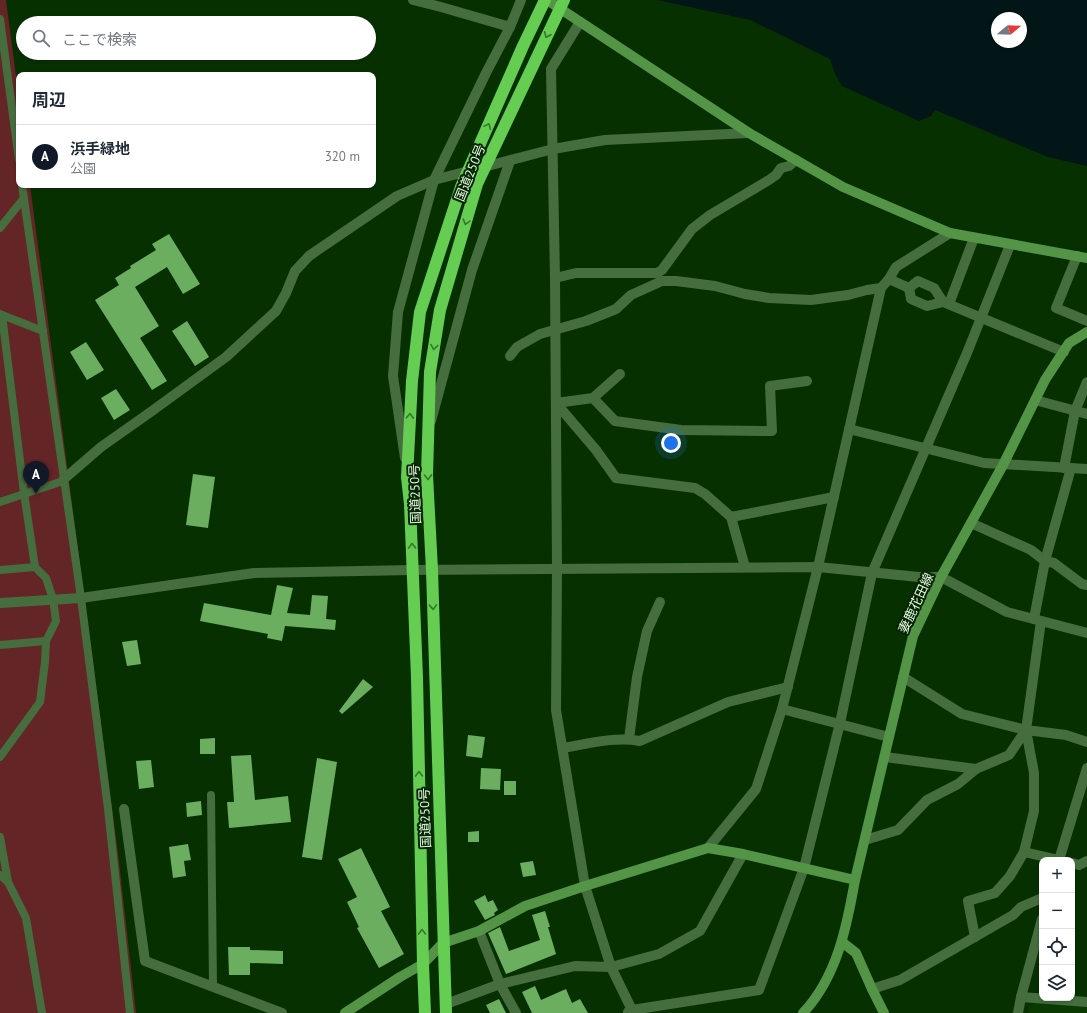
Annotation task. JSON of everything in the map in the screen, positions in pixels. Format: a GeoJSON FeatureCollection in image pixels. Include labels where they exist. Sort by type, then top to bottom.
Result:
{"type":"FeatureCollection","features":[{"type":"Feature","properties":{"kind":"highway","name":"国道250号"},"geometry":{"type":"LineString","coordinates":[[425,1013],[417,677],[410,504],[407,477],[412,381],[420,312],[461,187],[523,46],[546,0]]}},
{"type":"Feature","properties":{"kind":"highway","name":"国道250号"},"geometry":{"type":"LineString","coordinates":[[446,1008],[432,570],[427,475],[430,372],[440,310],[477,184],[564,0]]}},
{"type":"Feature","properties":{"kind":"street"},"geometry":{"type":"LineString","coordinates":[[413,0],[510,27]]}},
{"type":"Feature","properties":{"kind":"street"},"geometry":{"type":"LineString","coordinates":[[407,477],[393,376],[398,312],[434,180],[510,27],[521,0]]}},
{"type":"Feature","properties":{"kind":"street"},"geometry":{"type":"LineString","coordinates":[[546,0],[750,133],[843,187],[950,233],[1082,257],[1056,308],[1087,322]]}},
{"type":"Feature","properties":{"kind":"street"},"geometry":{"type":"LineString","coordinates":[[580,22],[551,68],[556,403],[556,710],[585,886],[611,967],[631,1012],[759,990],[804,868],[840,723],[872,573],[967,353],[1010,245]]}},
{"type":"Feature","properties":{"kind":"street"},"geometry":{"type":"LineString","coordinates":[[64,479],[102,447],[226,356],[276,311],[286,293],[295,271],[309,256],[397,196],[434,180],[510,162],[553,149],[605,140],[750,133]]}},
{"type":"Feature","properties":{"kind":"street"},"geometry":{"type":"LineString","coordinates":[[555,278],[576,274],[657,273],[662,270],[692,229],[698,224],[710,215],[769,180],[776,175],[781,168],[789,166],[796,160]]}},
{"type":"Feature","properties":{"kind":"street"},"geometry":{"type":"LineString","coordinates":[[428,433],[472,270],[510,162]]}},
{"type":"Feature","properties":{"kind":"street"},"geometry":{"type":"LineString","coordinates":[[708,848],[756,789],[782,709],[818,567],[881,288],[889,279],[896,267],[950,233]]}},
{"type":"Feature","properties":{"kind":"street"},"geometry":{"type":"LineString","coordinates":[[946,303],[974,238]]}},
{"type":"Feature","properties":{"kind":"street"},"geometry":{"type":"LineString","coordinates":[[889,279],[909,288]]}},
{"type":"Feature","properties":{"kind":"street"},"geometry":{"type":"LineString","coordinates":[[510,356],[517,347],[540,334],[586,321],[616,309],[631,295],[662,281],[676,281],[708,286],[745,294],[811,300],[848,295],[881,288]]}},
{"type":"Feature","properties":{"kind":"street"},"geometry":{"type":"LineString","coordinates":[[909,288],[918,281],[934,288],[946,303],[1064,352]]}},
{"type":"Feature","properties":{"kind":"street"},"geometry":{"type":"LineString","coordinates":[[909,288],[911,299],[927,306],[946,303]]}},
{"type":"Feature","properties":{"kind":"street","name":"妻鹿花田線"},"geometry":{"type":"LineString","coordinates":[[803,1013],[822,988],[842,942],[849,918],[855,880],[913,636],[941,577],[1003,465],[1045,380],[1069,343],[1087,332]]}},
{"type":"Feature","properties":{"kind":"street"},"geometry":{"type":"LineString","coordinates":[[556,403],[593,398],[620,374]]}},
{"type":"Feature","properties":{"kind":"street"},"geometry":{"type":"LineString","coordinates":[[593,398],[615,421],[681,430],[772,431],[770,386],[807,381]]}},
{"type":"Feature","properties":{"kind":"street"},"geometry":{"type":"LineString","coordinates":[[975,937],[968,901],[995,893],[1010,876],[1024,852],[1034,812],[1034,773],[1026,730],[1037,620],[1045,561],[1068,468],[1075,411],[1087,382]]}},
{"type":"Feature","properties":{"kind":"street"},"geometry":{"type":"LineString","coordinates":[[1035,400],[1087,414]]}},
{"type":"Feature","properties":{"kind":"street"},"geometry":{"type":"LineString","coordinates":[[556,403],[596,450],[616,478],[695,488],[705,494],[731,516],[745,567]]}},
{"type":"Feature","properties":{"kind":"street"},"geometry":{"type":"LineString","coordinates":[[849,429],[984,463],[1087,469]]}},
{"type":"Feature","properties":{"kind":"street"},"geometry":{"type":"LineString","coordinates":[[731,516],[834,497]]}},
{"type":"Feature","properties":{"kind":"street"},"geometry":{"type":"LineString","coordinates":[[970,523],[1031,550],[1045,561],[1054,563],[1082,584],[1087,585]]}},
{"type":"Feature","properties":{"kind":"street"},"geometry":{"type":"LineString","coordinates":[[0,603],[81,598],[254,573],[557,568],[818,567],[919,577],[941,577],[1007,612],[1087,633]]}},
{"type":"Feature","properties":{"kind":"street"},"geometry":{"type":"LineString","coordinates":[[629,739],[637,677],[648,631],[660,602]]}},
{"type":"Feature","properties":{"kind":"street"},"geometry":{"type":"LineString","coordinates":[[903,677],[962,714],[1026,730],[1066,735],[1087,742]]}},
{"type":"Feature","properties":{"kind":"street"},"geometry":{"type":"LineString","coordinates":[[563,748],[594,742],[629,739],[640,741],[728,702],[788,687]]}},
{"type":"Feature","properties":{"kind":"street"},"geometry":{"type":"LineString","coordinates":[[782,709],[889,737]]}},
{"type":"Feature","properties":{"kind":"street"},"geometry":{"type":"LineString","coordinates":[[865,840],[898,830],[927,800],[958,784],[976,769],[1009,755],[1026,730]]}},
{"type":"Feature","properties":{"kind":"street"},"geometry":{"type":"LineString","coordinates":[[884,757],[976,769]]}},
{"type":"Feature","properties":{"kind":"street"},"geometry":{"type":"LineString","coordinates":[[1060,857],[1087,768]]}},
{"type":"Feature","properties":{"kind":"street"},"geometry":{"type":"LineString","coordinates":[[124,809],[145,961],[282,1013]]}},
{"type":"Feature","properties":{"kind":"street"},"geometry":{"type":"LineString","coordinates":[[345,1013],[400,977],[423,964],[443,943],[478,931],[525,906],[708,848],[743,854],[855,880]]}},
{"type":"Feature","properties":{"kind":"street"},"geometry":{"type":"LineString","coordinates":[[1024,852],[1046,857]]}},
{"type":"Feature","properties":{"kind":"street"},"geometry":{"type":"LineString","coordinates":[[446,1008],[500,984],[576,966],[611,967],[659,954],[700,931],[743,854]]}},
{"type":"Feature","properties":{"kind":"street"},"geometry":{"type":"LineString","coordinates":[[1075,864],[1079,865],[1087,861]]}},
{"type":"Feature","properties":{"kind":"street"},"geometry":{"type":"LineString","coordinates":[[872,989],[900,980],[1013,915],[1021,907],[1039,899]]}},
{"type":"Feature","properties":{"kind":"street"},"geometry":{"type":"LineString","coordinates":[[1018,1013],[1039,929]]}},
{"type":"Feature","properties":{"kind":"street"},"geometry":{"type":"LineString","coordinates":[[478,931],[500,984],[516,1013]]}},
{"type":"Feature","properties":{"kind":"street"},"geometry":{"type":"LineString","coordinates":[[842,942],[856,954],[884,1013]]}},
{"type":"Feature","properties":{"kind":"street"},"geometry":{"type":"LineString","coordinates":[[1021,997],[1087,1002]]}},
{"type":"Feature","properties":{"kind":"lane"},"geometry":{"type":"LineString","coordinates":[[0,19],[16,138]]}},
{"type":"Feature","properties":{"kind":"lane"},"geometry":{"type":"LineString","coordinates":[[22,188],[81,598],[108,809],[130,1013]]}},
{"type":"Feature","properties":{"kind":"lane"},"geometry":{"type":"LineString","coordinates":[[0,228],[24,198]]}},
{"type":"Feature","properties":{"kind":"lane"},"geometry":{"type":"LineString","coordinates":[[0,757],[40,702],[46,641],[56,621],[53,599],[46,578],[35,567],[1,314],[43,331]]}},
{"type":"Feature","properties":{"kind":"lane"},"geometry":{"type":"LineString","coordinates":[[0,502],[60,482],[64,479]]}},
{"type":"Feature","properties":{"kind":"lane"},"geometry":{"type":"LineString","coordinates":[[0,570],[35,567]]}},
{"type":"Feature","properties":{"kind":"lane"},"geometry":{"type":"LineString","coordinates":[[0,645],[46,641]]}},
{"type":"Feature","properties":{"kind":"lane"},"geometry":{"type":"LineString","coordinates":[[211,795],[213,987]]}},
{"type":"Feature","properties":{"kind":"lane"},"geometry":{"type":"LineString","coordinates":[[0,837],[8,882],[26,918],[42,1013]]}},
{"type":"Feature","properties":{"kind":"lane"},"geometry":{"type":"LineString","coordinates":[[0,875],[8,882]]}},
{"type":"Feature","properties":{"kind":"shaded area"},"geometry":{"type":"Polygon","coordinates":[[[0,0],[6,0],[16,76],[16,188],[30,188],[118,853],[136,1013],[0,1013],[0,0]]]}},
{"type":"Feature","properties":{"kind":"shaded area"},"geometry":{"type":"Polygon","coordinates":[[[657,0],[1087,0],[1087,166],[1048,157],[935,110],[931,116],[919,121],[842,86],[835,74],[830,59],[750,20],[657,0]]]}},
{"type":"Feature","properties":{"kind":"shaded area"},"geometry":{"type":"Polygon","coordinates":[[[1035,1003],[1087,1007],[1087,1013],[1028,1013],[1029,1006],[1035,1003]]]}},
{"type":"Feature","properties":{"kind":"building"},"geometry":{"type":"Polygon","coordinates":[[[169,234],[200,284],[183,294],[167,267],[135,287],[159,326],[140,338],[167,381],[152,390],[95,300],[119,285],[115,278],[131,268],[130,266],[156,250],[152,244],[169,234]]]}},
{"type":"Feature","properties":{"kind":"building"},"geometry":{"type":"Polygon","coordinates":[[[187,321],[209,357],[195,366],[172,331],[187,321]]]}},
{"type":"Feature","properties":{"kind":"building"},"geometry":{"type":"Polygon","coordinates":[[[86,342],[104,370],[87,380],[70,352],[86,342]]]}},
{"type":"Feature","properties":{"kind":"building"},"geometry":{"type":"Polygon","coordinates":[[[116,389],[130,410],[114,420],[101,398],[116,389]]]}},
{"type":"Feature","properties":{"kind":"building"},"geometry":{"type":"Polygon","coordinates":[[[193,474],[215,477],[208,528],[186,525],[193,474]]]}},
{"type":"Feature","properties":{"kind":"building"},"geometry":{"type":"Polygon","coordinates":[[[277,585],[293,588],[287,613],[310,615],[312,595],[328,596],[326,619],[336,620],[335,630],[285,626],[282,641],[267,638],[268,634],[200,621],[204,603],[271,615],[277,585]]]}},
{"type":"Feature","properties":{"kind":"building"},"geometry":{"type":"Polygon","coordinates":[[[137,640],[141,664],[127,666],[122,642],[137,640]]]}},
{"type":"Feature","properties":{"kind":"building"},"geometry":{"type":"Polygon","coordinates":[[[363,679],[373,687],[342,714],[339,711],[363,679]]]}},
{"type":"Feature","properties":{"kind":"building"},"geometry":{"type":"Polygon","coordinates":[[[468,735],[485,737],[482,758],[466,756],[468,735]]]}},
{"type":"Feature","properties":{"kind":"building"},"geometry":{"type":"Polygon","coordinates":[[[215,738],[215,754],[200,754],[200,739],[215,738]]]}},
{"type":"Feature","properties":{"kind":"building"},"geometry":{"type":"Polygon","coordinates":[[[251,755],[255,800],[288,796],[291,822],[229,828],[227,802],[234,802],[231,756],[251,755]]]}},
{"type":"Feature","properties":{"kind":"building"},"geometry":{"type":"Polygon","coordinates":[[[317,758],[337,762],[322,860],[302,857],[317,758]]]}},
{"type":"Feature","properties":{"kind":"building"},"geometry":{"type":"Polygon","coordinates":[[[151,760],[154,787],[139,789],[136,761],[151,760]]]}},
{"type":"Feature","properties":{"kind":"building"},"geometry":{"type":"Polygon","coordinates":[[[481,768],[501,769],[500,790],[480,789],[481,768]]]}},
{"type":"Feature","properties":{"kind":"building"},"geometry":{"type":"Polygon","coordinates":[[[504,781],[516,781],[516,795],[504,795],[504,781]]]}},
{"type":"Feature","properties":{"kind":"building"},"geometry":{"type":"Polygon","coordinates":[[[201,801],[202,815],[187,817],[186,803],[201,801]]]}},
{"type":"Feature","properties":{"kind":"building"},"geometry":{"type":"Polygon","coordinates":[[[479,831],[479,842],[468,842],[468,832],[479,831]]]}},
{"type":"Feature","properties":{"kind":"building"},"geometry":{"type":"Polygon","coordinates":[[[188,844],[191,860],[184,861],[186,876],[173,878],[169,847],[188,844]]]}},
{"type":"Feature","properties":{"kind":"building"},"geometry":{"type":"Polygon","coordinates":[[[361,848],[390,907],[381,911],[404,954],[379,968],[357,928],[359,927],[347,902],[357,897],[338,859],[361,848]]]}},
{"type":"Feature","properties":{"kind":"building"},"geometry":{"type":"Polygon","coordinates":[[[533,861],[536,875],[523,877],[520,863],[533,861]]]}},
{"type":"Feature","properties":{"kind":"building"},"geometry":{"type":"Polygon","coordinates":[[[485,895],[488,902],[493,900],[498,910],[494,913],[495,915],[485,920],[474,901],[485,895]]]}},
{"type":"Feature","properties":{"kind":"building"},"geometry":{"type":"Polygon","coordinates":[[[545,911],[556,954],[506,974],[488,933],[500,927],[509,951],[540,940],[532,915],[545,911]]]}},
{"type":"Feature","properties":{"kind":"building"},"geometry":{"type":"Polygon","coordinates":[[[228,947],[250,947],[250,950],[283,951],[283,964],[250,963],[250,975],[229,975],[228,947]]]}},
{"type":"Feature","properties":{"kind":"building"},"geometry":{"type":"Polygon","coordinates":[[[535,986],[541,1000],[566,989],[572,1003],[580,999],[588,1013],[532,1013],[522,992],[535,986]]]}},
{"type":"Feature","properties":{"kind":"building"},"geometry":{"type":"Polygon","coordinates":[[[499,999],[506,1013],[490,1013],[486,1005],[499,999]]]}},
{"type":"Feature","properties":{"kind":"place","name":"浜手緑地"},"geometry":{"type":"Point","coordinates":[36,494]}}]}
